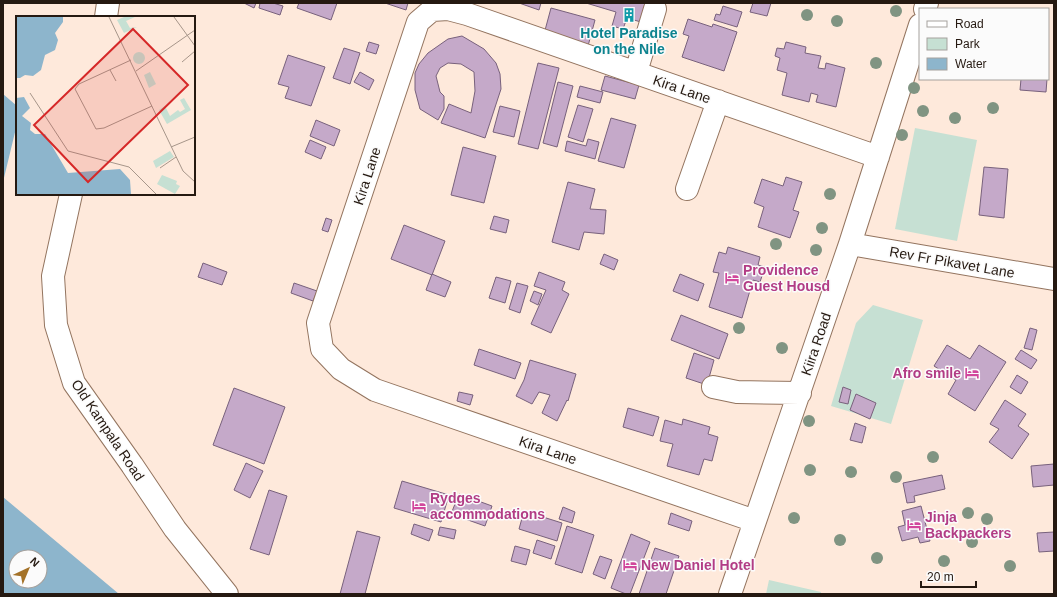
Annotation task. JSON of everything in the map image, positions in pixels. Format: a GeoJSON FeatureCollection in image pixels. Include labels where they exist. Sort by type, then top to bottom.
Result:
{"type":"FeatureCollection","features":[{"type":"Feature","properties":{"kind":"street"},"geometry":{"type":"LineString","coordinates":[[106,16],[108,3]]}},
{"type":"Feature","properties":{"kind":"street","name":"Kira Lane"},"geometry":{"type":"LineString","coordinates":[[755,522],[376,390],[340,369],[322,349],[318,323],[418,22],[432,10],[448,9],[474,16],[878,157]]}},
{"type":"Feature","properties":{"kind":"street"},"geometry":{"type":"LineString","coordinates":[[636,72],[655,9]]}},
{"type":"Feature","properties":{"kind":"street","name":"Kiira Road"},"geometry":{"type":"LineString","coordinates":[[730,594],[850,244],[919,28]]}},
{"type":"Feature","properties":{"kind":"street"},"geometry":{"type":"LineString","coordinates":[[687,189],[718,101]]}},
{"type":"Feature","properties":{"kind":"street","name":"Old Kampala Road"},"geometry":{"type":"LineString","coordinates":[[71,195],[53,276],[56,325],[74,383],[132,464],[175,530],[227,594]]}},
{"type":"Feature","properties":{"kind":"street","name":"Rev Fr Pikavet Lane"},"geometry":{"type":"LineString","coordinates":[[850,244],[1054,279]]}},
{"type":"Feature","properties":{"kind":"street"},"geometry":{"type":"LineString","coordinates":[[713,387],[737,392],[800,393]]}},
{"type":"Feature","properties":{"kind":"green space"},"geometry":{"type":"Polygon","coordinates":[[[915,128],[977,140],[957,241],[895,229],[915,128]]]}},
{"type":"Feature","properties":{"kind":"green space"},"geometry":{"type":"Polygon","coordinates":[[[873,305],[923,320],[891,424],[831,406],[856,323],[873,305]]]}},
{"type":"Feature","properties":{"kind":"green space"},"geometry":{"type":"Polygon","coordinates":[[[769,580],[821,592],[821,594],[766,594],[769,580]]]}},
{"type":"Feature","properties":{"kind":"water"},"geometry":{"type":"Polygon","coordinates":[[[3,94],[16,105],[16,128],[3,182],[3,94]]]}},
{"type":"Feature","properties":{"kind":"water"},"geometry":{"type":"Polygon","coordinates":[[[3,497],[119,594],[3,594],[3,497]]]}},
{"type":"Feature","properties":{"kind":"building"},"geometry":{"type":"Polygon","coordinates":[[[244,3],[256,3],[254,8],[244,3]]]}},
{"type":"Feature","properties":{"kind":"building"},"geometry":{"type":"Polygon","coordinates":[[[260,3],[273,3],[283,6],[280,15],[259,8],[260,3]]]}},
{"type":"Feature","properties":{"kind":"building"},"geometry":{"type":"Polygon","coordinates":[[[299,3],[337,3],[331,20],[297,8],[299,3]]]}},
{"type":"Feature","properties":{"kind":"building"},"geometry":{"type":"Polygon","coordinates":[[[385,3],[408,3],[406,10],[385,3]]]}},
{"type":"Feature","properties":{"kind":"building"},"geometry":{"type":"Polygon","coordinates":[[[519,3],[541,3],[539,10],[519,3]]]}},
{"type":"Feature","properties":{"kind":"building","name":"Hotel Paradise on the Nile"},"geometry":{"type":"Polygon","coordinates":[[[586,3],[647,3],[641,22],[627,18],[623,29],[612,26],[616,12],[586,3]]]}},
{"type":"Feature","properties":{"kind":"building"},"geometry":{"type":"Polygon","coordinates":[[[753,3],[771,3],[767,16],[750,12],[753,3]]]}},
{"type":"Feature","properties":{"kind":"building"},"geometry":{"type":"Polygon","coordinates":[[[723,6],[742,12],[737,27],[714,20],[716,14],[720,15],[723,6]]]}},
{"type":"Feature","properties":{"kind":"building"},"geometry":{"type":"Polygon","coordinates":[[[551,8],[595,20],[588,46],[544,34],[551,8]]]}},
{"type":"Feature","properties":{"kind":"building"},"geometry":{"type":"Polygon","coordinates":[[[688,19],[712,27],[713,24],[737,32],[724,71],[682,57],[689,36],[683,34],[688,19]]]}},
{"type":"Feature","properties":{"kind":"building"},"geometry":{"type":"Polygon","coordinates":[[[462,36],[484,49],[496,63],[500,74],[501,89],[485,138],[441,123],[449,104],[471,113],[475,91],[474,72],[461,64],[448,63],[440,68],[436,76],[440,92],[444,96],[444,109],[438,120],[420,109],[415,90],[415,73],[419,64],[428,53],[448,39],[462,36]]]}},
{"type":"Feature","properties":{"kind":"building"},"geometry":{"type":"Polygon","coordinates":[[[369,42],[379,45],[376,54],[366,51],[369,42]]]}},
{"type":"Feature","properties":{"kind":"building"},"geometry":{"type":"Polygon","coordinates":[[[786,42],[806,47],[805,53],[821,56],[818,68],[825,69],[826,63],[845,68],[836,107],[816,102],[818,95],[811,93],[809,102],[782,95],[787,73],[777,70],[780,58],[775,56],[777,48],[784,49],[786,42]]]}},
{"type":"Feature","properties":{"kind":"building"},"geometry":{"type":"Polygon","coordinates":[[[344,48],[360,53],[350,84],[333,78],[344,48]]]}},
{"type":"Feature","properties":{"kind":"building"},"geometry":{"type":"Polygon","coordinates":[[[288,55],[325,67],[311,106],[285,98],[289,87],[278,84],[288,55]]]}},
{"type":"Feature","properties":{"kind":"building"},"geometry":{"type":"Polygon","coordinates":[[[538,63],[559,68],[538,149],[518,144],[538,63]]]}},
{"type":"Feature","properties":{"kind":"building"},"geometry":{"type":"Polygon","coordinates":[[[360,72],[374,80],[369,90],[354,82],[360,72]]]}},
{"type":"Feature","properties":{"kind":"building"},"geometry":{"type":"Polygon","coordinates":[[[605,76],[639,85],[635,99],[601,90],[605,76]]]}},
{"type":"Feature","properties":{"kind":"building"},"geometry":{"type":"Polygon","coordinates":[[[1021,80],[1047,80],[1046,92],[1020,90],[1021,80]]]}},
{"type":"Feature","properties":{"kind":"building"},"geometry":{"type":"Polygon","coordinates":[[[558,82],[573,86],[557,147],[543,143],[558,82]]]}},
{"type":"Feature","properties":{"kind":"building"},"geometry":{"type":"Polygon","coordinates":[[[580,86],[603,92],[600,103],[577,97],[580,86]]]}},
{"type":"Feature","properties":{"kind":"building"},"geometry":{"type":"Polygon","coordinates":[[[578,105],[593,109],[583,142],[568,137],[578,105]]]}},
{"type":"Feature","properties":{"kind":"building"},"geometry":{"type":"Polygon","coordinates":[[[500,106],[520,111],[514,137],[493,132],[500,106]]]}},
{"type":"Feature","properties":{"kind":"building"},"geometry":{"type":"Polygon","coordinates":[[[611,118],[636,125],[624,168],[598,161],[611,118]]]}},
{"type":"Feature","properties":{"kind":"building"},"geometry":{"type":"Polygon","coordinates":[[[316,120],[340,130],[334,146],[310,136],[316,120]]]}},
{"type":"Feature","properties":{"kind":"building"},"geometry":{"type":"Polygon","coordinates":[[[588,139],[599,142],[595,159],[565,151],[567,141],[586,146],[588,139]]]}},
{"type":"Feature","properties":{"kind":"building"},"geometry":{"type":"Polygon","coordinates":[[[310,140],[326,147],[321,159],[305,152],[310,140]]]}},
{"type":"Feature","properties":{"kind":"building"},"geometry":{"type":"Polygon","coordinates":[[[463,147],[496,156],[484,203],[451,195],[463,147]]]}},
{"type":"Feature","properties":{"kind":"building"},"geometry":{"type":"Polygon","coordinates":[[[984,167],[1008,169],[1004,218],[979,215],[984,167]]]}},
{"type":"Feature","properties":{"kind":"building"},"geometry":{"type":"Polygon","coordinates":[[[786,177],[802,182],[793,210],[799,212],[790,238],[758,227],[764,207],[754,203],[762,179],[783,186],[786,177]]]}},
{"type":"Feature","properties":{"kind":"building"},"geometry":{"type":"Polygon","coordinates":[[[568,182],[595,189],[590,209],[606,210],[604,234],[584,232],[579,250],[552,242],[568,182]]]}},
{"type":"Feature","properties":{"kind":"building"},"geometry":{"type":"Polygon","coordinates":[[[494,216],[509,220],[506,233],[490,229],[494,216]]]}},
{"type":"Feature","properties":{"kind":"building"},"geometry":{"type":"Polygon","coordinates":[[[326,218],[332,220],[328,232],[322,230],[326,218]]]}},
{"type":"Feature","properties":{"kind":"building"},"geometry":{"type":"Polygon","coordinates":[[[404,225],[445,241],[432,275],[391,259],[404,225]]]}},
{"type":"Feature","properties":{"kind":"building"},"geometry":{"type":"Polygon","coordinates":[[[728,247],[760,257],[758,265],[765,267],[760,282],[753,280],[742,318],[709,307],[719,273],[713,272],[719,252],[726,254],[728,247]]]}},
{"type":"Feature","properties":{"kind":"building"},"geometry":{"type":"Polygon","coordinates":[[[604,254],[618,260],[614,270],[600,264],[604,254]]]}},
{"type":"Feature","properties":{"kind":"building"},"geometry":{"type":"Polygon","coordinates":[[[203,263],[227,272],[222,285],[198,277],[203,263]]]}},
{"type":"Feature","properties":{"kind":"building"},"geometry":{"type":"Polygon","coordinates":[[[539,272],[565,282],[562,290],[569,294],[551,333],[531,324],[546,290],[534,286],[539,272]]]}},
{"type":"Feature","properties":{"kind":"building"},"geometry":{"type":"Polygon","coordinates":[[[432,274],[451,282],[445,297],[426,290],[432,274]]]}},
{"type":"Feature","properties":{"kind":"building"},"geometry":{"type":"Polygon","coordinates":[[[680,274],[704,284],[698,301],[673,291],[680,274]]]}},
{"type":"Feature","properties":{"kind":"building"},"geometry":{"type":"Polygon","coordinates":[[[496,277],[511,281],[505,303],[489,298],[496,277]]]}},
{"type":"Feature","properties":{"kind":"building"},"geometry":{"type":"Polygon","coordinates":[[[294,283],[317,291],[313,301],[291,293],[294,283]]]}},
{"type":"Feature","properties":{"kind":"building"},"geometry":{"type":"Polygon","coordinates":[[[517,283],[528,286],[520,313],[509,309],[517,283]]]}},
{"type":"Feature","properties":{"kind":"building"},"geometry":{"type":"Polygon","coordinates":[[[534,291],[542,294],[538,305],[530,301],[534,291]]]}},
{"type":"Feature","properties":{"kind":"building"},"geometry":{"type":"Polygon","coordinates":[[[681,315],[728,334],[719,359],[671,340],[681,315]]]}},
{"type":"Feature","properties":{"kind":"building"},"geometry":{"type":"Polygon","coordinates":[[[1030,328],[1037,330],[1032,350],[1024,348],[1030,328]]]}},
{"type":"Feature","properties":{"kind":"building","name":"Afro smile"},"geometry":{"type":"Polygon","coordinates":[[[947,345],[970,359],[979,345],[1006,362],[975,411],[948,394],[956,380],[934,366],[947,345]]]}},
{"type":"Feature","properties":{"kind":"building"},"geometry":{"type":"Polygon","coordinates":[[[479,349],[521,363],[515,379],[474,365],[479,349]]]}},
{"type":"Feature","properties":{"kind":"building"},"geometry":{"type":"Polygon","coordinates":[[[1021,350],[1037,360],[1031,369],[1015,359],[1021,350]]]}},
{"type":"Feature","properties":{"kind":"building"},"geometry":{"type":"Polygon","coordinates":[[[694,353],[714,360],[707,385],[686,378],[694,353]]]}},
{"type":"Feature","properties":{"kind":"building"},"geometry":{"type":"Polygon","coordinates":[[[530,360],[576,374],[568,401],[567,400],[557,421],[542,413],[550,395],[539,392],[532,404],[516,396],[524,380],[530,360]]]}},
{"type":"Feature","properties":{"kind":"building"},"geometry":{"type":"Polygon","coordinates":[[[1017,375],[1028,382],[1021,394],[1010,387],[1017,375]]]}},
{"type":"Feature","properties":{"kind":"building"},"geometry":{"type":"Polygon","coordinates":[[[843,387],[851,390],[848,404],[839,402],[843,387]]]}},
{"type":"Feature","properties":{"kind":"building"},"geometry":{"type":"Polygon","coordinates":[[[234,388],[285,407],[264,464],[213,445],[234,388]]]}},
{"type":"Feature","properties":{"kind":"building"},"geometry":{"type":"Polygon","coordinates":[[[459,392],[473,395],[470,405],[457,401],[459,392]]]}},
{"type":"Feature","properties":{"kind":"building"},"geometry":{"type":"Polygon","coordinates":[[[856,394],[876,403],[870,419],[850,410],[856,394]]]}},
{"type":"Feature","properties":{"kind":"building"},"geometry":{"type":"Polygon","coordinates":[[[1005,400],[1026,414],[1018,426],[1029,434],[1012,459],[989,442],[999,429],[990,424],[1005,400]]]}},
{"type":"Feature","properties":{"kind":"building"},"geometry":{"type":"Polygon","coordinates":[[[628,408],[659,417],[653,436],[623,427],[628,408]]]}},
{"type":"Feature","properties":{"kind":"building"},"geometry":{"type":"Polygon","coordinates":[[[683,419],[710,427],[708,434],[718,437],[712,461],[704,459],[699,475],[667,466],[673,444],[660,441],[665,420],[682,425],[683,419]]]}},
{"type":"Feature","properties":{"kind":"building"},"geometry":{"type":"Polygon","coordinates":[[[855,423],[866,427],[862,443],[850,440],[855,423]]]}},
{"type":"Feature","properties":{"kind":"building"},"geometry":{"type":"Polygon","coordinates":[[[246,463],[263,471],[250,498],[234,490],[246,463]]]}},
{"type":"Feature","properties":{"kind":"building"},"geometry":{"type":"Polygon","coordinates":[[[1054,464],[1054,485],[1033,487],[1031,466],[1054,464]]]}},
{"type":"Feature","properties":{"kind":"building"},"geometry":{"type":"Polygon","coordinates":[[[942,475],[945,489],[914,496],[915,502],[907,503],[903,483],[942,475]]]}},
{"type":"Feature","properties":{"kind":"building"},"geometry":{"type":"Polygon","coordinates":[[[402,481],[449,495],[441,522],[394,508],[402,481]]]}},
{"type":"Feature","properties":{"kind":"building"},"geometry":{"type":"Polygon","coordinates":[[[269,490],[287,496],[269,555],[250,549],[269,490]]]}},
{"type":"Feature","properties":{"kind":"building"},"geometry":{"type":"Polygon","coordinates":[[[459,494],[492,506],[485,526],[451,514],[459,494]]]}},
{"type":"Feature","properties":{"kind":"building"},"geometry":{"type":"Polygon","coordinates":[[[921,506],[930,541],[920,543],[918,537],[902,541],[898,527],[905,525],[902,511],[921,506]]]}},
{"type":"Feature","properties":{"kind":"building"},"geometry":{"type":"Polygon","coordinates":[[[563,507],[575,512],[572,523],[559,519],[563,507]]]}},
{"type":"Feature","properties":{"kind":"building"},"geometry":{"type":"Polygon","coordinates":[[[524,511],[562,523],[557,541],[519,529],[524,511]]]}},
{"type":"Feature","properties":{"kind":"building"},"geometry":{"type":"Polygon","coordinates":[[[671,513],[692,521],[689,531],[668,524],[671,513]]]}},
{"type":"Feature","properties":{"kind":"building"},"geometry":{"type":"Polygon","coordinates":[[[414,524],[433,530],[429,541],[411,534],[414,524]]]}},
{"type":"Feature","properties":{"kind":"building"},"geometry":{"type":"Polygon","coordinates":[[[567,526],[594,535],[582,573],[555,564],[567,526]]]}},
{"type":"Feature","properties":{"kind":"building"},"geometry":{"type":"Polygon","coordinates":[[[440,527],[456,530],[454,539],[438,535],[440,527]]]}},
{"type":"Feature","properties":{"kind":"building"},"geometry":{"type":"Polygon","coordinates":[[[357,531],[380,537],[365,594],[340,594],[357,531]]]}},
{"type":"Feature","properties":{"kind":"building"},"geometry":{"type":"Polygon","coordinates":[[[1054,532],[1054,551],[1039,552],[1037,533],[1054,532]]]}},
{"type":"Feature","properties":{"kind":"building","name":"New Daniel Hotel"},"geometry":{"type":"Polygon","coordinates":[[[631,534],[650,542],[630,594],[626,594],[611,588],[631,534]]]}},
{"type":"Feature","properties":{"kind":"building"},"geometry":{"type":"Polygon","coordinates":[[[537,540],[555,546],[551,559],[533,553],[537,540]]]}},
{"type":"Feature","properties":{"kind":"building"},"geometry":{"type":"Polygon","coordinates":[[[515,546],[530,550],[526,565],[511,561],[515,546]]]}},
{"type":"Feature","properties":{"kind":"building"},"geometry":{"type":"Polygon","coordinates":[[[655,548],[679,556],[666,594],[639,594],[655,548]]]}},
{"type":"Feature","properties":{"kind":"building"},"geometry":{"type":"Polygon","coordinates":[[[600,556],[612,560],[605,579],[593,574],[600,556]]]}},
{"type":"Feature","properties":{"kind":"place","name":"Hotel Paradise on the Nile"},"geometry":{"type":"Point","coordinates":[629,15]}},
{"type":"Feature","properties":{"kind":"place","name":"Providence Guest Housd"},"geometry":{"type":"Point","coordinates":[732,278]}},
{"type":"Feature","properties":{"kind":"place","name":"Afro smile"},"geometry":{"type":"Point","coordinates":[972,373]}},
{"type":"Feature","properties":{"kind":"place","name":"Rydges accommodations"},"geometry":{"type":"Point","coordinates":[419,506]}},
{"type":"Feature","properties":{"kind":"place","name":"Jinja Backpackers"},"geometry":{"type":"Point","coordinates":[914,525]}},
{"type":"Feature","properties":{"kind":"place","name":"New Daniel Hotel"},"geometry":{"type":"Point","coordinates":[630,565]}}]}
